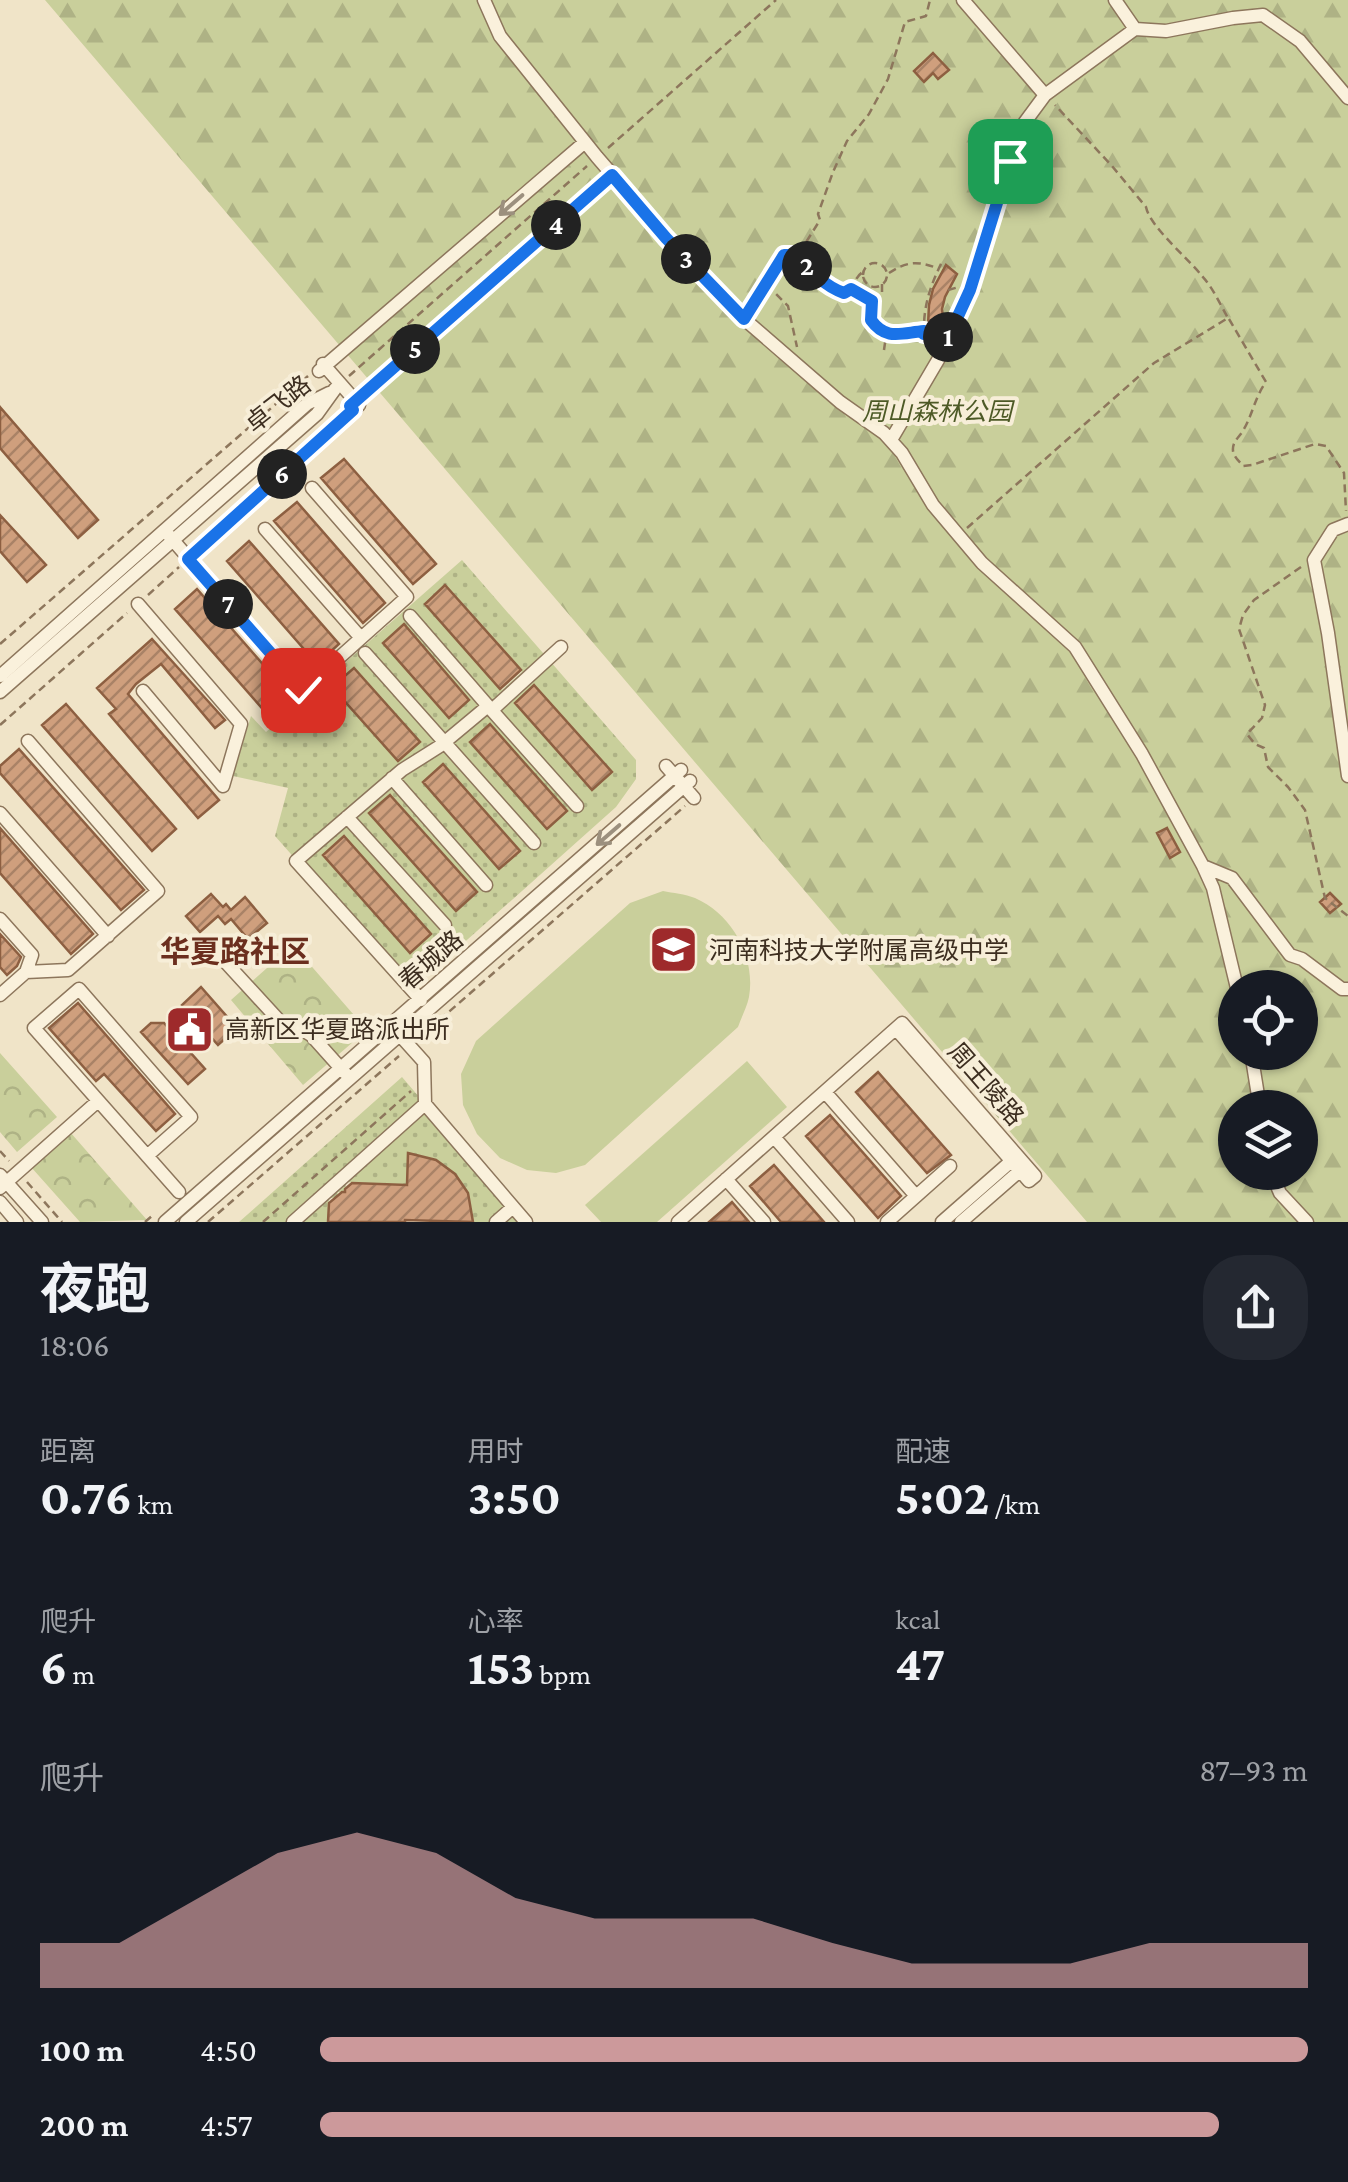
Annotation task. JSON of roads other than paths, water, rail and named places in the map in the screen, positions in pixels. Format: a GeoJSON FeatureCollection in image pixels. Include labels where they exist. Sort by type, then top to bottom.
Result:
{"type":"FeatureCollection","features":[{"type":"Feature","properties":{"kind":"street"},"geometry":{"type":"LineString","coordinates":[[484,0],[500,36],[666,238],[744,319],[840,402],[884,433],[902,454],[933,505],[982,564],[1075,647],[1142,754],[1203,866],[1213,888],[1233,970]]}},
{"type":"Feature","properties":{"kind":"street"},"geometry":{"type":"LineString","coordinates":[[962,0],[1046,96]]}},
{"type":"Feature","properties":{"kind":"street"},"geometry":{"type":"LineString","coordinates":[[1115,0],[1135,29]]}},
{"type":"Feature","properties":{"kind":"street"},"geometry":{"type":"LineString","coordinates":[[891,440],[970,290],[1024,122],[1046,96],[1135,29],[1166,31],[1263,15],[1300,41],[1348,98]]}},
{"type":"Feature","properties":{"kind":"street"},"geometry":{"type":"LineString","coordinates":[[585,142],[321,367],[354,406],[612,175]]}},
{"type":"Feature","properties":{"kind":"street","name":"卓飞路"},"geometry":{"type":"LineString","coordinates":[[0,676],[317,414],[338,387]]}},
{"type":"Feature","properties":{"kind":"street"},"geometry":{"type":"LineString","coordinates":[[169,536],[303,690],[406,597],[312,488]]}},
{"type":"Feature","properties":{"kind":"street"},"geometry":{"type":"LineString","coordinates":[[1348,520],[1333,530],[1314,560],[1348,776]]}},
{"type":"Feature","properties":{"kind":"street"},"geometry":{"type":"LineString","coordinates":[[265,529],[361,638]]}},
{"type":"Feature","properties":{"kind":"street","name":"卓飞路"},"geometry":{"type":"LineString","coordinates":[[0,692],[169,536]]}},
{"type":"Feature","properties":{"kind":"street"},"geometry":{"type":"LineString","coordinates":[[138,604],[241,724],[223,786],[142,691]]}},
{"type":"Feature","properties":{"kind":"street"},"geometry":{"type":"LineString","coordinates":[[410,616],[577,806]]}},
{"type":"Feature","properties":{"kind":"street"},"geometry":{"type":"LineString","coordinates":[[420,1000],[296,861],[392,778],[490,708],[562,647]]}},
{"type":"Feature","properties":{"kind":"street"},"geometry":{"type":"LineString","coordinates":[[365,653],[534,843]]}},
{"type":"Feature","properties":{"kind":"street"},"geometry":{"type":"LineString","coordinates":[[26,972],[68,970],[158,892],[28,742]]}},
{"type":"Feature","properties":{"kind":"street"},"geometry":{"type":"LineString","coordinates":[[678,773],[697,796]]}},
{"type":"Feature","properties":{"kind":"street","name":"春城路"},"geometry":{"type":"LineString","coordinates":[[400,1036],[420,1000],[678,773]]}},
{"type":"Feature","properties":{"kind":"street","name":"春城路"},"geometry":{"type":"LineString","coordinates":[[165,1222],[346,1073],[400,1036],[678,773]]}},
{"type":"Feature","properties":{"kind":"street"},"geometry":{"type":"LineString","coordinates":[[392,778],[486,885]]}},
{"type":"Feature","properties":{"kind":"street"},"geometry":{"type":"LineString","coordinates":[[0,813],[108,936]]}},
{"type":"Feature","properties":{"kind":"street"},"geometry":{"type":"LineString","coordinates":[[347,817],[445,926]]}},
{"type":"Feature","properties":{"kind":"street"},"geometry":{"type":"LineString","coordinates":[[1203,866],[1232,878],[1290,955],[1302,959],[1342,989],[1348,989]]}},
{"type":"Feature","properties":{"kind":"street"},"geometry":{"type":"LineString","coordinates":[[0,919],[47,971]]}},
{"type":"Feature","properties":{"kind":"street"},"geometry":{"type":"LineString","coordinates":[[208,943],[286,1028],[301,1029],[311,1036],[346,1073]]}},
{"type":"Feature","properties":{"kind":"street"},"geometry":{"type":"LineString","coordinates":[[0,996],[26,972],[32,955]]}},
{"type":"Feature","properties":{"kind":"street"},"geometry":{"type":"LineString","coordinates":[[147,1156],[191,1116],[79,989],[34,1028],[147,1156],[180,1192]]}},
{"type":"Feature","properties":{"kind":"street","name":"周王陵路"},"geometry":{"type":"LineString","coordinates":[[825,1092],[899,1026],[1023,1168]]}},
{"type":"Feature","properties":{"kind":"street"},"geometry":{"type":"LineString","coordinates":[[400,1036],[424,1062],[425,1104],[526,1222]]}},
{"type":"Feature","properties":{"kind":"street","name":"春城路"},"geometry":{"type":"LineString","coordinates":[[186,1222],[346,1073]]}},
{"type":"Feature","properties":{"kind":"street"},"geometry":{"type":"LineString","coordinates":[[683,1220],[825,1092],[916,1196]]}},
{"type":"Feature","properties":{"kind":"street"},"geometry":{"type":"LineString","coordinates":[[42,1222],[2,1180],[96,1098]]}},
{"type":"Feature","properties":{"kind":"street"},"geometry":{"type":"LineString","coordinates":[[293,1222],[425,1104]]}},
{"type":"Feature","properties":{"kind":"street"},"geometry":{"type":"LineString","coordinates":[[774,1137],[848,1222]]}},
{"type":"Feature","properties":{"kind":"street"},"geometry":{"type":"LineString","coordinates":[[887,1222],[950,1166]]}},
{"type":"Feature","properties":{"kind":"street"},"geometry":{"type":"LineString","coordinates":[[942,1222],[1023,1168]]}},
{"type":"Feature","properties":{"kind":"street"},"geometry":{"type":"LineString","coordinates":[[960,1222],[1023,1168]]}},
{"type":"Feature","properties":{"kind":"street"},"geometry":{"type":"LineString","coordinates":[[726,1179],[764,1222]]}},
{"type":"Feature","properties":{"kind":"street"},"geometry":{"type":"LineString","coordinates":[[1279,1190],[1307,1222]]}},
{"type":"Feature","properties":{"kind":"street"},"geometry":{"type":"LineString","coordinates":[[0,1202],[17,1222]]}},
{"type":"Feature","properties":{"kind":"street"},"geometry":{"type":"LineString","coordinates":[[496,1222],[513,1207]]}},
{"type":"Feature","properties":{"kind":"place","name":"河南科技大学附属高级中学"},"geometry":{"type":"Point","coordinates":[674,950]}},
{"type":"Feature","properties":{"kind":"place","name":"高新区华夏路派出所"},"geometry":{"type":"Point","coordinates":[190,1029]}},
{"type":"Feature","properties":{"kind":"district","name":"华夏路社区"},"geometry":{"type":"Point","coordinates":[235,951]}},
{"type":"Feature","properties":{"kind":"park label","name":"周山森林公园"},"geometry":{"type":"Point","coordinates":[937,411]}}]}
